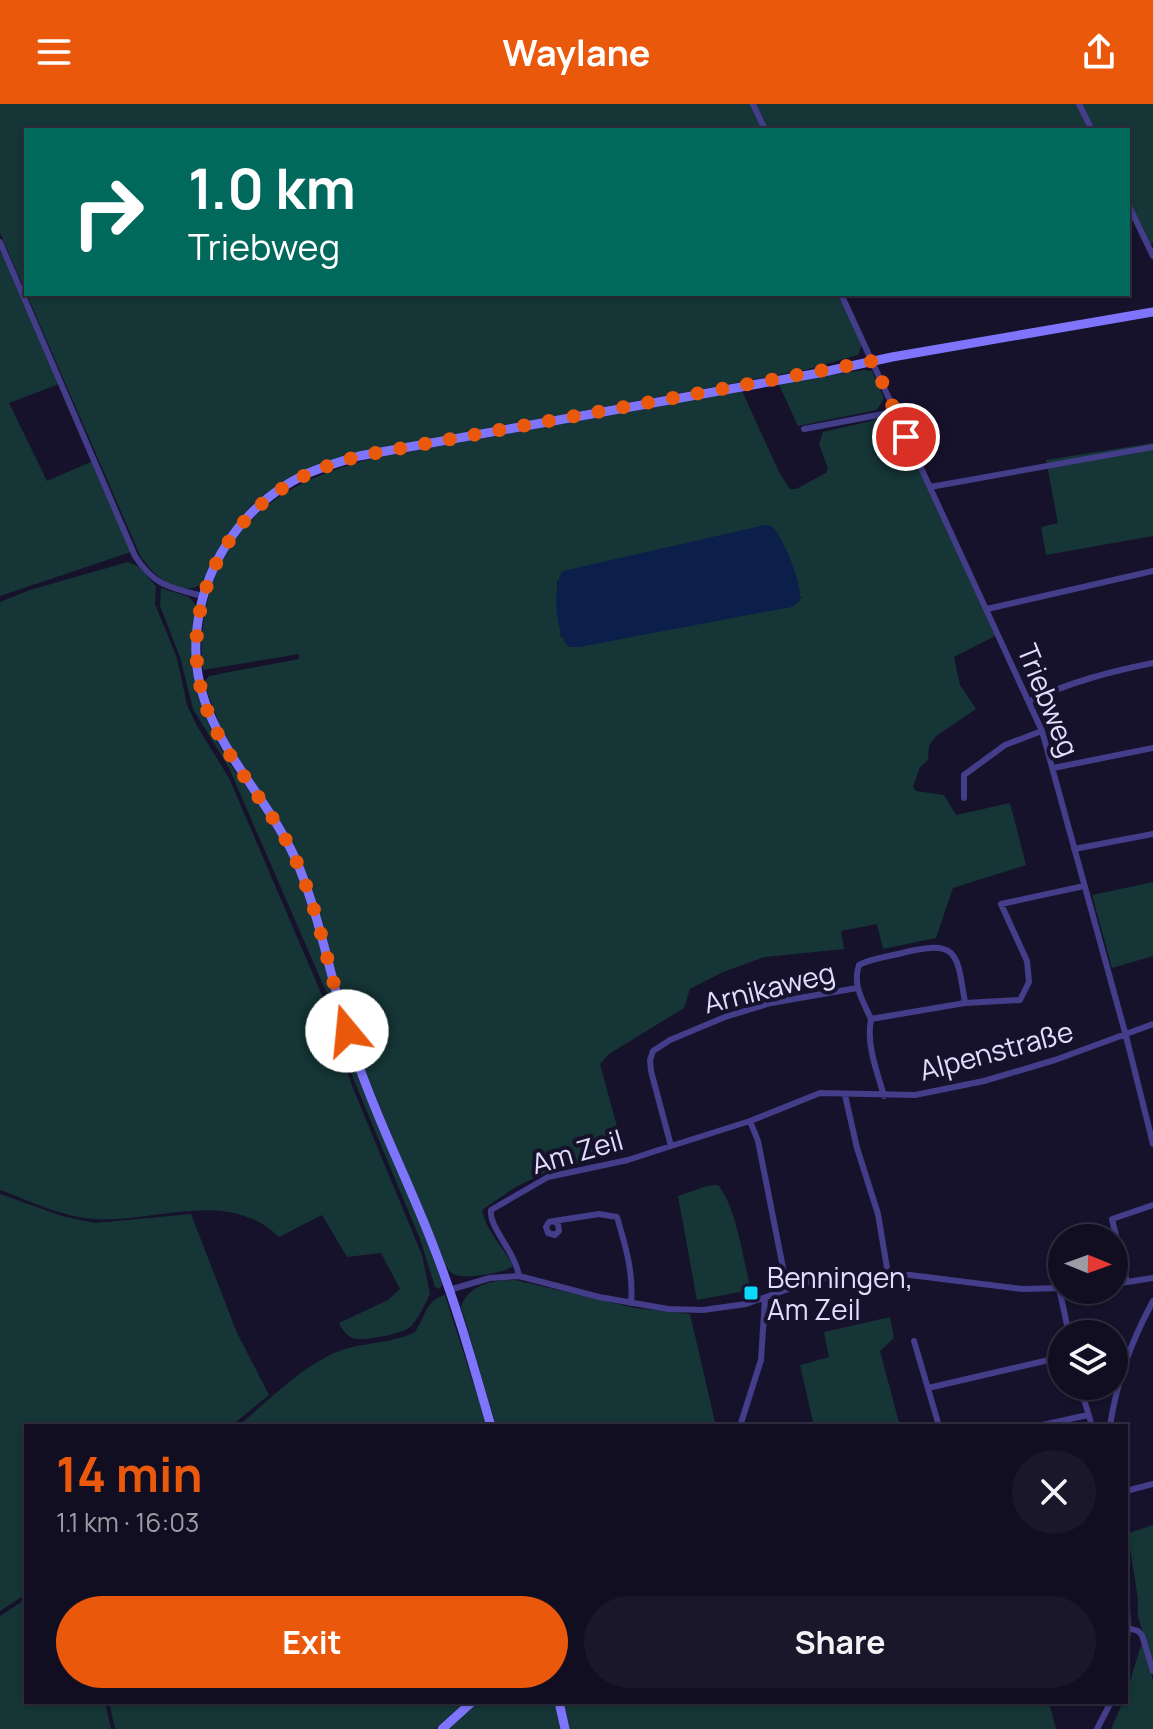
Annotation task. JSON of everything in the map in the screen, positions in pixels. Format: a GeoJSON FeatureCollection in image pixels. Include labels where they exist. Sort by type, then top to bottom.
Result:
{"type":"FeatureCollection","features":[{"type":"Feature","properties":{"kind":"street"},"geometry":{"type":"LineString","coordinates":[[753,104],[764,128]]}},
{"type":"Feature","properties":{"kind":"street"},"geometry":{"type":"LineString","coordinates":[[1079,104],[1091,128]]}},
{"type":"Feature","properties":{"kind":"street"},"geometry":{"type":"LineString","coordinates":[[1130,208],[1153,256]]}},
{"type":"Feature","properties":{"kind":"street"},"geometry":{"type":"LineString","coordinates":[[0,242],[135,556],[152,578],[161,584],[203,596]]}},
{"type":"Feature","properties":{"kind":"street","name":"Triebweg"},"geometry":{"type":"LineString","coordinates":[[842,296],[1042,731],[1153,1144]]}},
{"type":"Feature","properties":{"kind":"street"},"geometry":{"type":"LineString","coordinates":[[490,1424],[449,1290],[353,1051],[299,868],[281,830],[228,753],[209,714],[196,661],[196,641],[203,596],[217,560],[247,516],[284,486],[326,466],[359,456],[1153,312]]}},
{"type":"Feature","properties":{"kind":"street"},"geometry":{"type":"LineString","coordinates":[[804,429],[894,412]]}},
{"type":"Feature","properties":{"kind":"street"},"geometry":{"type":"LineString","coordinates":[[930,487],[1153,447]]}},
{"type":"Feature","properties":{"kind":"street"},"geometry":{"type":"LineString","coordinates":[[987,609],[1153,571]]}},
{"type":"Feature","properties":{"kind":"street"},"geometry":{"type":"LineString","coordinates":[[1030,701],[1063,685],[1153,663]]}},
{"type":"Feature","properties":{"kind":"street"},"geometry":{"type":"LineString","coordinates":[[964,798],[964,775],[1005,745],[1042,731]]}},
{"type":"Feature","properties":{"kind":"street"},"geometry":{"type":"LineString","coordinates":[[1053,768],[1153,748]]}},
{"type":"Feature","properties":{"kind":"street"},"geometry":{"type":"LineString","coordinates":[[1074,849],[1153,834]]}},
{"type":"Feature","properties":{"kind":"street"},"geometry":{"type":"LineString","coordinates":[[871,1019],[965,1003],[1020,1000],[1029,982],[1027,961],[1001,904],[1084,886]]}},
{"type":"Feature","properties":{"kind":"street","name":"Arnikaweg"},"geometry":{"type":"LineString","coordinates":[[884,1096],[870,1043],[871,1019],[857,988],[859,965],[932,946],[946,949],[960,967],[965,1003]]}},
{"type":"Feature","properties":{"kind":"street","name":"Arnikaweg"},"geometry":{"type":"LineString","coordinates":[[671,1146],[651,1071],[653,1051],[670,1040],[725,1017],[771,1003],[857,988]]}},
{"type":"Feature","properties":{"kind":"street","name":"Alpenstraße"},"geometry":{"type":"LineString","coordinates":[[845,1095],[915,1095],[984,1081],[1126,1036],[1153,1024]]}},
{"type":"Feature","properties":{"kind":"street","name":"Am Zeil"},"geometry":{"type":"LineString","coordinates":[[519,1276],[515,1257],[490,1219],[491,1210],[548,1177],[628,1160],[750,1121],[820,1093],[845,1095]]}},
{"type":"Feature","properties":{"kind":"street"},"geometry":{"type":"LineString","coordinates":[[845,1095],[857,1148],[878,1214],[888,1274]]}},
{"type":"Feature","properties":{"kind":"street"},"geometry":{"type":"LineString","coordinates":[[1145,1109],[1153,1106]]}},
{"type":"Feature","properties":{"kind":"street"},"geometry":{"type":"LineString","coordinates":[[750,1121],[758,1141],[787,1288]]}},
{"type":"Feature","properties":{"kind":"street"},"geometry":{"type":"LineString","coordinates":[[1113,1224],[1112,1219],[1153,1205]]}},
{"type":"Feature","properties":{"kind":"street"},"geometry":{"type":"LineString","coordinates":[[554,1221],[599,1214],[617,1217],[625,1246],[631,1303]]}},
{"type":"Feature","properties":{"kind":"street"},"geometry":{"type":"LineString","coordinates":[[449,1290],[490,1278],[519,1276],[587,1295],[668,1309],[703,1310],[735,1307],[826,1277],[888,1274],[1013,1289],[1048,1288]]}},
{"type":"Feature","properties":{"kind":"street"},"geometry":{"type":"LineString","coordinates":[[1128,1282],[1153,1278]]}},
{"type":"Feature","properties":{"kind":"street"},"geometry":{"type":"LineString","coordinates":[[741,1424],[761,1360],[765,1298]]}},
{"type":"Feature","properties":{"kind":"street"},"geometry":{"type":"LineString","coordinates":[[1110,1424],[1115,1390],[1132,1341],[1153,1301]]}},
{"type":"Feature","properties":{"kind":"street"},"geometry":{"type":"LineString","coordinates":[[914,1341],[938,1424]]}},
{"type":"Feature","properties":{"kind":"street"},"geometry":{"type":"LineString","coordinates":[[928,1388],[1048,1360]]}},
{"type":"Feature","properties":{"kind":"street"},"geometry":{"type":"LineString","coordinates":[[1084,1400],[1091,1424]]}},
{"type":"Feature","properties":{"kind":"street"},"geometry":{"type":"LineString","coordinates":[[1049,1424],[1088,1415]]}},
{"type":"Feature","properties":{"kind":"street"},"geometry":{"type":"LineString","coordinates":[[1128,1490],[1153,1484]]}},
{"type":"Feature","properties":{"kind":"street"},"geometry":{"type":"LineString","coordinates":[[1128,1628],[1142,1635],[1153,1671]]}},
{"type":"Feature","properties":{"kind":"street"},"geometry":{"type":"LineString","coordinates":[[442,1729],[470,1704]]}},
{"type":"Feature","properties":{"kind":"street"},"geometry":{"type":"LineString","coordinates":[[559,1704],[565,1729]]}},
{"type":"Feature","properties":{"kind":"street"},"geometry":{"type":"LineString","coordinates":[[1097,1729],[1110,1704]]}},
{"type":"Feature","properties":{"kind":"green space"},"geometry":{"type":"Polygon","coordinates":[[[0,104],[1153,104],[1153,243],[1150,244],[1130,203],[1130,128],[24,128],[24,288],[0,233],[0,104]]]}},
{"type":"Feature","properties":{"kind":"green space"},"geometry":{"type":"Polygon","coordinates":[[[0,250],[59,384],[9,403],[47,481],[93,461],[131,552],[0,596],[0,250]]]}},
{"type":"Feature","properties":{"kind":"green space"},"geometry":{"type":"Polygon","coordinates":[[[27,296],[840,296],[862,344],[858,355],[805,370],[382,448],[278,486],[266,494],[231,530],[200,585],[191,588],[173,586],[165,581],[139,553],[27,296]]]}},
{"type":"Feature","properties":{"kind":"green space"},"geometry":{"type":"Polygon","coordinates":[[[872,371],[884,398],[877,410],[798,426],[778,383],[872,371]]]}},
{"type":"Feature","properties":{"kind":"green space"},"geometry":{"type":"Polygon","coordinates":[[[742,391],[779,472],[790,489],[796,489],[828,469],[819,444],[823,432],[888,417],[896,420],[995,636],[954,657],[960,685],[976,709],[936,736],[929,746],[928,760],[920,767],[913,787],[916,791],[944,795],[956,815],[1010,803],[1026,865],[953,888],[936,938],[883,949],[877,924],[841,931],[844,949],[765,957],[723,972],[690,989],[684,1008],[609,1054],[600,1064],[624,1152],[546,1172],[514,1188],[482,1210],[491,1232],[513,1266],[477,1276],[454,1274],[443,1261],[363,1065],[304,868],[287,832],[224,736],[206,689],[205,681],[209,676],[299,659],[299,654],[203,670],[202,640],[210,591],[221,562],[236,538],[254,517],[298,486],[323,474],[379,457],[742,391]],[[557,581],[561,637],[791,607],[802,597],[557,581]]]}},
{"type":"Feature","properties":{"kind":"green space"},"geometry":{"type":"Polygon","coordinates":[[[1153,443],[1153,536],[1046,555],[1041,527],[1058,523],[1046,460],[1153,443]]]}},
{"type":"Feature","properties":{"kind":"green space"},"geometry":{"type":"Polygon","coordinates":[[[128,562],[138,566],[156,586],[155,604],[177,658],[187,705],[229,778],[324,1000],[352,1086],[422,1255],[430,1294],[413,1324],[406,1330],[357,1339],[343,1330],[339,1323],[388,1300],[400,1289],[381,1253],[347,1257],[322,1215],[279,1237],[259,1222],[214,1210],[118,1219],[83,1218],[0,1190],[0,602],[30,590],[128,562]]]}},
{"type":"Feature","properties":{"kind":"green space"},"geometry":{"type":"Polygon","coordinates":[[[161,588],[189,597],[196,605],[199,682],[209,725],[229,761],[275,829],[294,866],[311,914],[353,1064],[422,1228],[442,1284],[440,1289],[435,1287],[420,1239],[353,1078],[331,1003],[229,768],[193,709],[180,657],[160,606],[161,588]]]}},
{"type":"Feature","properties":{"kind":"green space"},"geometry":{"type":"Polygon","coordinates":[[[1153,882],[1153,956],[1112,968],[1092,895],[1153,882]]]}},
{"type":"Feature","properties":{"kind":"green space"},"geometry":{"type":"Polygon","coordinates":[[[718,1185],[735,1220],[751,1290],[697,1300],[678,1196],[718,1185]]]}},
{"type":"Feature","properties":{"kind":"green space"},"geometry":{"type":"Polygon","coordinates":[[[0,1194],[62,1216],[95,1223],[191,1214],[237,1333],[269,1395],[233,1424],[24,1424],[24,1595],[0,1611],[0,1194]]]}},
{"type":"Feature","properties":{"kind":"green space"},"geometry":{"type":"Polygon","coordinates":[[[515,1280],[635,1308],[690,1314],[716,1424],[495,1424],[461,1307],[476,1288],[498,1281],[515,1280]]]}},
{"type":"Feature","properties":{"kind":"green space"},"geometry":{"type":"Polygon","coordinates":[[[445,1295],[486,1424],[240,1424],[285,1385],[324,1358],[415,1332],[430,1305],[445,1295]]]}},
{"type":"Feature","properties":{"kind":"green space"},"geometry":{"type":"Polygon","coordinates":[[[890,1317],[894,1338],[880,1351],[899,1424],[814,1424],[800,1365],[829,1357],[824,1332],[890,1317]]]}},
{"type":"Feature","properties":{"kind":"green space"},"geometry":{"type":"Polygon","coordinates":[[[1153,1525],[1153,1663],[1138,1617],[1128,1529],[1129,1533],[1153,1525]]]}},
{"type":"Feature","properties":{"kind":"green space"},"geometry":{"type":"Polygon","coordinates":[[[24,1600],[24,1704],[105,1704],[111,1729],[0,1729],[0,1616],[24,1600]]]}},
{"type":"Feature","properties":{"kind":"green space"},"geometry":{"type":"Polygon","coordinates":[[[1142,1642],[1153,1680],[1153,1729],[1111,1729],[1122,1704],[1128,1704],[1128,1688],[1142,1642]]]}},
{"type":"Feature","properties":{"kind":"green space"},"geometry":{"type":"Polygon","coordinates":[[[109,1704],[463,1704],[435,1729],[115,1729],[109,1704]]]}},
{"type":"Feature","properties":{"kind":"green space"},"geometry":{"type":"Polygon","coordinates":[[[476,1704],[555,1704],[560,1729],[447,1729],[476,1704]]]}},
{"type":"Feature","properties":{"kind":"green space"},"geometry":{"type":"Polygon","coordinates":[[[563,1704],[1050,1704],[1056,1729],[569,1729],[563,1704]]]}},
{"type":"Feature","properties":{"kind":"water"},"geometry":{"type":"Polygon","coordinates":[[[765,525],[772,526],[777,532],[796,575],[799,602],[791,607],[579,647],[569,647],[564,641],[556,598],[563,571],[765,525]]]}},
{"type":"Feature","properties":{"kind":"place","name":"Benningen, Am Zeil"},"geometry":{"type":"Point","coordinates":[751,1293]}},
{"type":"Feature","properties":{"kind":"route"},"geometry":{"type":"LineString","coordinates":[[347,1031],[299,868],[281,830],[216,731],[198,676],[196,641],[203,596],[217,560],[247,516],[284,486],[326,466],[359,456],[873,361],[906,437]]}}]}
